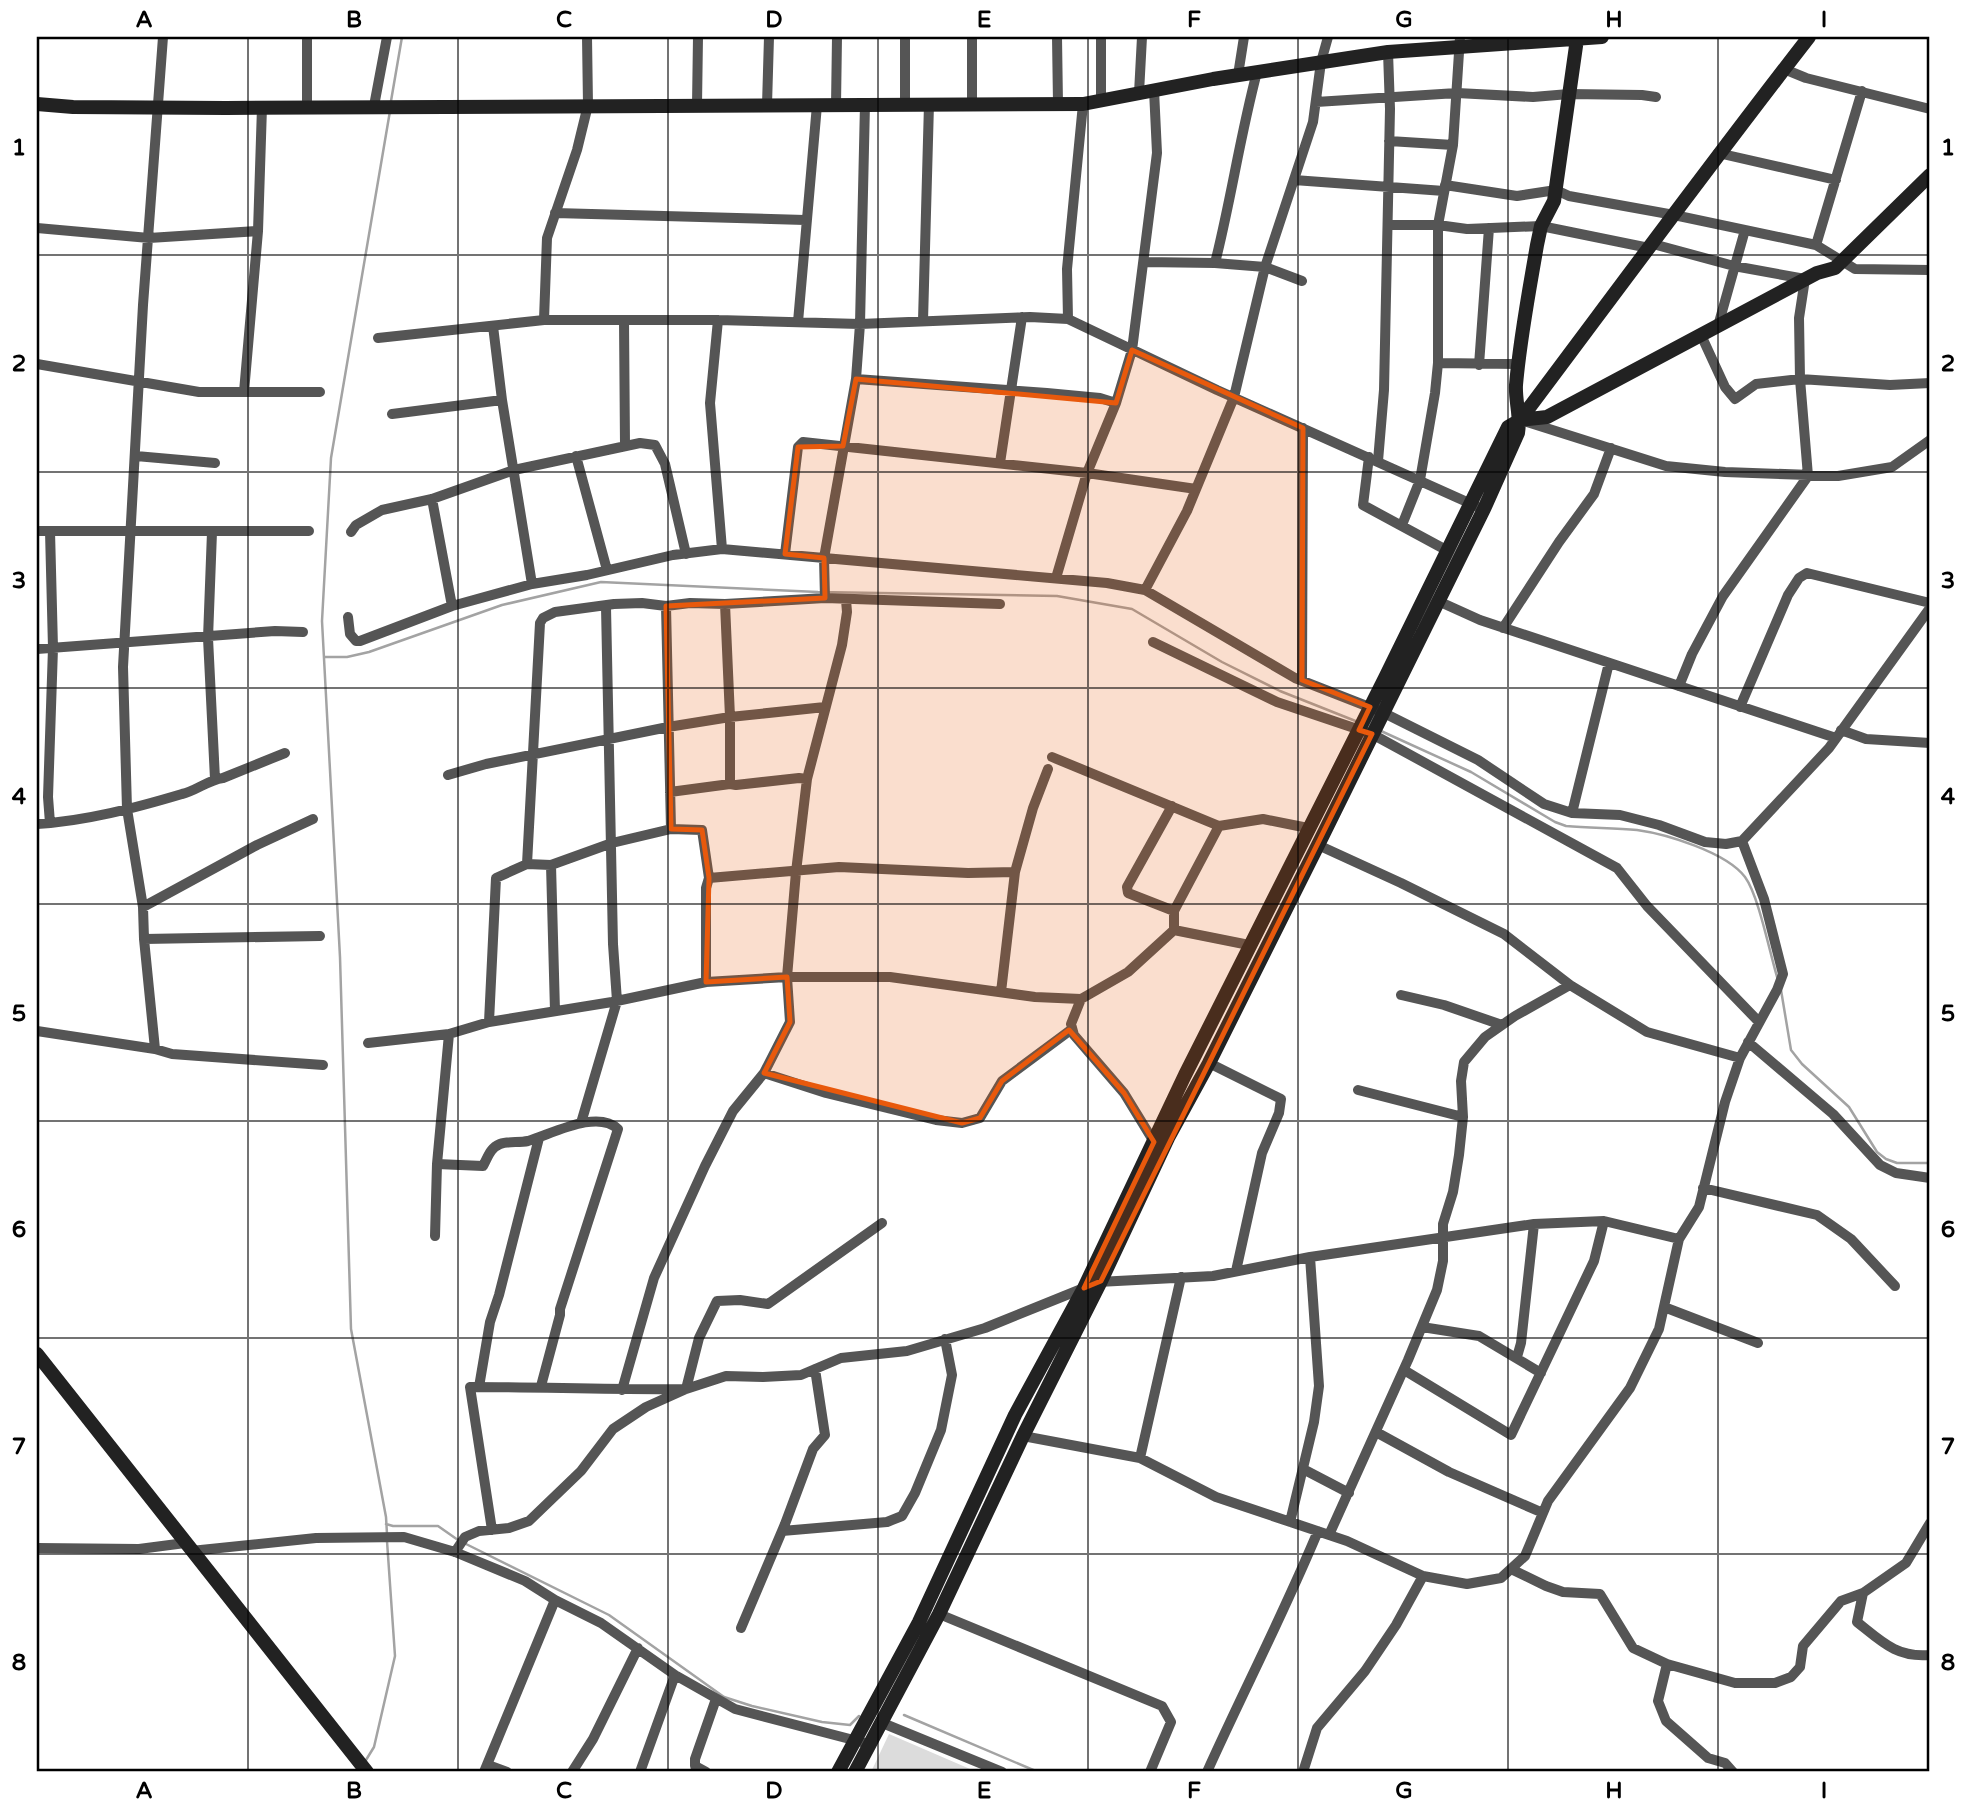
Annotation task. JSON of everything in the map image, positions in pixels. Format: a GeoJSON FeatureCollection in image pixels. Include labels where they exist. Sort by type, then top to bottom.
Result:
{"type":"FeatureCollection","features":[{"type":"Feature","properties":{"kind":"main road"},"geometry":{"type":"LineString","coordinates":[[37,104],[158,108],[1083,104],[1238,75],[1459,41],[1602,37]]}},
{"type":"Feature","properties":{"kind":"main road"},"geometry":{"type":"LineString","coordinates":[[855,1772],[862,1742],[1015,1415],[1084,1288],[1308,828],[1438,601],[1508,427],[1520,420],[1718,153],[1784,69],[1804,38]]}},
{"type":"Feature","properties":{"kind":"main road"},"geometry":{"type":"LineString","coordinates":[[1520,420],[1516,391],[1518,365],[1541,226],[1554,201],[1556,190],[1577,39]]}},
{"type":"Feature","properties":{"kind":"main road"},"geometry":{"type":"LineString","coordinates":[[1520,420],[1547,417],[1805,279],[1835,268],[1930,175]]}},
{"type":"Feature","properties":{"kind":"main road"},"geometry":{"type":"LineString","coordinates":[[838,1772],[880,1722],[940,1614],[1168,1138],[1209,1063],[1318,845],[1370,722],[1448,551],[1478,507]]}},
{"type":"Feature","properties":{"kind":"main road"},"geometry":{"type":"LineString","coordinates":[[37,1354],[367,1772]]}},
{"type":"Feature","properties":{"kind":"street"},"geometry":{"type":"LineString","coordinates":[[155,1049],[143,907],[127,809],[124,644],[163,37]]}},
{"type":"Feature","properties":{"kind":"street"},"geometry":{"type":"LineString","coordinates":[[307,37],[307,107]]}},
{"type":"Feature","properties":{"kind":"street"},"geometry":{"type":"LineString","coordinates":[[376,106],[387,37]]}},
{"type":"Feature","properties":{"kind":"street"},"geometry":{"type":"LineString","coordinates":[[544,320],[547,238],[577,150],[589,105],[587,37]]}},
{"type":"Feature","properties":{"kind":"street"},"geometry":{"type":"LineString","coordinates":[[697,105],[698,37]]}},
{"type":"Feature","properties":{"kind":"street"},"geometry":{"type":"LineString","coordinates":[[767,105],[769,37]]}},
{"type":"Feature","properties":{"kind":"street"},"geometry":{"type":"LineString","coordinates":[[836,104],[837,37]]}},
{"type":"Feature","properties":{"kind":"street"},"geometry":{"type":"LineString","coordinates":[[905,37],[905,104]]}},
{"type":"Feature","properties":{"kind":"street"},"geometry":{"type":"LineString","coordinates":[[971,104],[972,37]]}},
{"type":"Feature","properties":{"kind":"street"},"geometry":{"type":"LineString","coordinates":[[1057,37],[1059,104]]}},
{"type":"Feature","properties":{"kind":"street"},"geometry":{"type":"LineString","coordinates":[[1101,37],[1101,100]]}},
{"type":"Feature","properties":{"kind":"street"},"geometry":{"type":"LineString","coordinates":[[1056,578],[1087,472],[1116,403],[1132,349],[1157,153],[1146,92],[1142,37]]}},
{"type":"Feature","properties":{"kind":"street"},"geometry":{"type":"LineString","coordinates":[[1238,75],[1244,37]]}},
{"type":"Feature","properties":{"kind":"street"},"geometry":{"type":"LineString","coordinates":[[1145,590],[1187,511],[1234,397],[1265,267],[1313,122],[1321,62],[1328,37]]}},
{"type":"Feature","properties":{"kind":"street"},"geometry":{"type":"LineString","coordinates":[[1402,525],[1420,480],[1438,363],[1438,225],[1452,145],[1459,41]]}},
{"type":"Feature","properties":{"kind":"street"},"geometry":{"type":"LineString","coordinates":[[1388,52],[1390,141],[1384,390],[1363,505],[1448,551]]}},
{"type":"Feature","properties":{"kind":"street"},"geometry":{"type":"LineString","coordinates":[[1784,69],[1805,78],[1930,109]]}},
{"type":"Feature","properties":{"kind":"street"},"geometry":{"type":"LineString","coordinates":[[1215,263],[1226,223],[1242,128],[1257,72]]}},
{"type":"Feature","properties":{"kind":"street"},"geometry":{"type":"LineString","coordinates":[[1816,245],[1862,91]]}},
{"type":"Feature","properties":{"kind":"street"},"geometry":{"type":"LineString","coordinates":[[1315,102],[1457,93],[1533,97],[1569,94],[1656,97]]}},
{"type":"Feature","properties":{"kind":"street"},"geometry":{"type":"LineString","coordinates":[[798,322],[817,104]]}},
{"type":"Feature","properties":{"kind":"street"},"geometry":{"type":"LineString","coordinates":[[825,593],[824,558],[856,379],[860,324],[865,104]]}},
{"type":"Feature","properties":{"kind":"street"},"geometry":{"type":"LineString","coordinates":[[923,321],[929,104]]}},
{"type":"Feature","properties":{"kind":"street"},"geometry":{"type":"LineString","coordinates":[[1068,319],[1067,269],[1083,104]]}},
{"type":"Feature","properties":{"kind":"street"},"geometry":{"type":"LineString","coordinates":[[244,392],[258,231],[262,107]]}},
{"type":"Feature","properties":{"kind":"street"},"geometry":{"type":"LineString","coordinates":[[1390,141],[1452,145]]}},
{"type":"Feature","properties":{"kind":"street"},"geometry":{"type":"LineString","coordinates":[[1718,153],[1836,180]]}},
{"type":"Feature","properties":{"kind":"street"},"geometry":{"type":"LineString","coordinates":[[1294,180],[1444,188],[1517,196],[1556,190],[1569,196],[1816,245],[1855,269],[1930,270],[1930,276]]}},
{"type":"Feature","properties":{"kind":"street"},"geometry":{"type":"LineString","coordinates":[[555,213],[805,220]]}},
{"type":"Feature","properties":{"kind":"street"},"geometry":{"type":"LineString","coordinates":[[1388,225],[1438,225],[1467,229],[1541,226],[1805,279],[1799,318],[1800,379],[1808,476],[1723,596],[1692,654],[1679,686]]}},
{"type":"Feature","properties":{"kind":"street"},"geometry":{"type":"LineString","coordinates":[[37,228],[149,238],[258,231]]}},
{"type":"Feature","properties":{"kind":"street"},"geometry":{"type":"LineString","coordinates":[[1479,365],[1489,228]]}},
{"type":"Feature","properties":{"kind":"street"},"geometry":{"type":"LineString","coordinates":[[1718,326],[1745,230]]}},
{"type":"Feature","properties":{"kind":"street"},"geometry":{"type":"LineString","coordinates":[[1144,262],[1265,267],[1302,281]]}},
{"type":"Feature","properties":{"kind":"street"},"geometry":{"type":"LineString","coordinates":[[1000,463],[1022,317]]}},
{"type":"Feature","properties":{"kind":"street"},"geometry":{"type":"LineString","coordinates":[[378,338],[544,320],[718,320],[860,324],[1022,317],[1068,319],[1478,507]]}},
{"type":"Feature","properties":{"kind":"street"},"geometry":{"type":"LineString","coordinates":[[624,320],[625,446]]}},
{"type":"Feature","properties":{"kind":"street"},"geometry":{"type":"LineString","coordinates":[[718,320],[710,403],[722,549]]}},
{"type":"Feature","properties":{"kind":"street"},"geometry":{"type":"LineString","coordinates":[[493,326],[502,400],[532,584]]}},
{"type":"Feature","properties":{"kind":"street"},"geometry":{"type":"LineString","coordinates":[[1701,335],[1725,387],[1735,399],[1756,384],[1800,379],[1890,385],[1930,383]]}},
{"type":"Feature","properties":{"kind":"street"},"geometry":{"type":"LineString","coordinates":[[1438,363],[1518,365]]}},
{"type":"Feature","properties":{"kind":"street"},"geometry":{"type":"LineString","coordinates":[[37,364],[139,384],[199,392],[320,392]]}},
{"type":"Feature","properties":{"kind":"street"},"geometry":{"type":"LineString","coordinates":[[856,379],[1100,398],[1116,403]]}},
{"type":"Feature","properties":{"kind":"street"},"geometry":{"type":"LineString","coordinates":[[391,414],[502,400]]}},
{"type":"Feature","properties":{"kind":"street"},"geometry":{"type":"LineString","coordinates":[[1520,420],[1666,466],[1725,472],[1838,476],[1892,467],[1930,440]]}},
{"type":"Feature","properties":{"kind":"street"},"geometry":{"type":"LineString","coordinates":[[1302,680],[1303,428]]}},
{"type":"Feature","properties":{"kind":"street"},"geometry":{"type":"LineString","coordinates":[[785,554],[797,447],[803,442],[1087,472],[1196,489]]}},
{"type":"Feature","properties":{"kind":"street"},"geometry":{"type":"LineString","coordinates":[[351,532],[356,525],[382,510],[432,499],[514,470],[640,443],[655,445],[665,464],[686,554]]}},
{"type":"Feature","properties":{"kind":"street"},"geometry":{"type":"LineString","coordinates":[[1503,628],[1594,494],[1611,448]]}},
{"type":"Feature","properties":{"kind":"street"},"geometry":{"type":"LineString","coordinates":[[136,456],[215,463]]}},
{"type":"Feature","properties":{"kind":"street"},"geometry":{"type":"LineString","coordinates":[[576,456],[607,570]]}},
{"type":"Feature","properties":{"kind":"street"},"geometry":{"type":"LineString","coordinates":[[432,499],[452,606]]}},
{"type":"Feature","properties":{"kind":"street"},"geometry":{"type":"LineString","coordinates":[[37,531],[309,531]]}},
{"type":"Feature","properties":{"kind":"street"},"geometry":{"type":"LineString","coordinates":[[50,531],[53,648],[48,797],[50,823]]}},
{"type":"Feature","properties":{"kind":"street"},"geometry":{"type":"LineString","coordinates":[[212,531],[208,638],[215,779]]}},
{"type":"Feature","properties":{"kind":"street"},"geometry":{"type":"LineString","coordinates":[[348,617],[351,634],[356,641],[360,641],[452,606],[532,584],[722,549],[1056,578],[1145,590],[1302,680],[1617,868],[1647,905],[1759,1022]]}},
{"type":"Feature","properties":{"kind":"street"},"geometry":{"type":"LineString","coordinates":[[1740,707],[1788,595],[1799,578],[1807,573],[1930,603]]}},
{"type":"Feature","properties":{"kind":"street"},"geometry":{"type":"LineString","coordinates":[[527,864],[540,623],[555,612],[614,604],[725,604],[825,593],[846,600],[1000,604]]}},
{"type":"Feature","properties":{"kind":"street"},"geometry":{"type":"LineString","coordinates":[[622,1390],[660,1266],[705,1166],[733,1111],[764,1073],[790,1022],[788,977],[807,779],[842,645],[848,612],[846,600]]}},
{"type":"Feature","properties":{"kind":"street"},"geometry":{"type":"LineString","coordinates":[[1438,601],[1503,628],[1740,707],[1838,734],[1866,739],[1930,743]]}},
{"type":"Feature","properties":{"kind":"street"},"geometry":{"type":"LineString","coordinates":[[725,604],[730,784]]}},
{"type":"Feature","properties":{"kind":"street"},"geometry":{"type":"LineString","coordinates":[[666,606],[671,829]]}},
{"type":"Feature","properties":{"kind":"street"},"geometry":{"type":"LineString","coordinates":[[581,1123],[617,1001],[613,944],[606,607]]}},
{"type":"Feature","properties":{"kind":"street"},"geometry":{"type":"LineString","coordinates":[[1153,642],[1277,702],[1370,722],[1478,760],[1544,804],[1572,813],[1619,815],[1659,825],[1705,842],[1726,844],[1742,841],[1838,734],[1930,608]]}},
{"type":"Feature","properties":{"kind":"street"},"geometry":{"type":"LineString","coordinates":[[37,649],[275,631],[303,632]]}},
{"type":"Feature","properties":{"kind":"street"},"geometry":{"type":"LineString","coordinates":[[1572,813],[1609,663]]}},
{"type":"Feature","properties":{"kind":"street"},"geometry":{"type":"LineString","coordinates":[[448,775],[486,764],[668,727],[825,706]]}},
{"type":"Feature","properties":{"kind":"street"},"geometry":{"type":"LineString","coordinates":[[37,824],[127,809],[187,793],[215,779],[285,753]]}},
{"type":"Feature","properties":{"kind":"street"},"geometry":{"type":"LineString","coordinates":[[1052,757],[1219,826],[1263,819],[1308,828]]}},
{"type":"Feature","properties":{"kind":"street"},"geometry":{"type":"LineString","coordinates":[[1001,992],[1015,872],[1033,808],[1048,769]]}},
{"type":"Feature","properties":{"kind":"street"},"geometry":{"type":"LineString","coordinates":[[670,792],[730,784],[807,779]]}},
{"type":"Feature","properties":{"kind":"street"},"geometry":{"type":"LineString","coordinates":[[1172,806],[1128,887],[1128,893],[1174,911]]}},
{"type":"Feature","properties":{"kind":"street"},"geometry":{"type":"LineString","coordinates":[[143,907],[257,845],[313,819]]}},
{"type":"Feature","properties":{"kind":"street"},"geometry":{"type":"LineString","coordinates":[[368,1043],[449,1034],[489,1022],[617,1001],[706,982],[788,977],[890,977],[1001,992],[1081,999],[1128,972],[1174,930],[1174,911],[1219,826]]}},
{"type":"Feature","properties":{"kind":"street"},"geometry":{"type":"LineString","coordinates":[[489,1022],[496,878],[527,864],[551,864],[612,844],[671,829],[702,830],[709,878],[706,888],[706,982]]}},
{"type":"Feature","properties":{"kind":"street"},"geometry":{"type":"LineString","coordinates":[[1023,1436],[1140,1458],[1216,1497],[1329,1535],[1423,1576],[1467,1584],[1501,1578],[1525,1556],[1548,1501],[1630,1388],[1659,1329],[1679,1239],[1699,1207],[1725,1102],[1740,1058],[1783,974],[1764,899],[1742,841]]}},
{"type":"Feature","properties":{"kind":"street"},"geometry":{"type":"LineString","coordinates":[[1318,845],[1504,934],[1570,985],[1647,1032],[1740,1058]]}},
{"type":"Feature","properties":{"kind":"street"},"geometry":{"type":"LineString","coordinates":[[551,864],[555,1011]]}},
{"type":"Feature","properties":{"kind":"street"},"geometry":{"type":"LineString","coordinates":[[709,878],[839,867],[968,873],[1015,872]]}},
{"type":"Feature","properties":{"kind":"street"},"geometry":{"type":"LineString","coordinates":[[1174,930],[1249,945]]}},
{"type":"Feature","properties":{"kind":"street"},"geometry":{"type":"LineString","coordinates":[[144,939],[320,936]]}},
{"type":"Feature","properties":{"kind":"street"},"geometry":{"type":"LineString","coordinates":[[1329,1535],[1437,1290],[1443,1261],[1443,1224],[1452,1192],[1463,1117],[1461,1080],[1464,1062],[1485,1037],[1570,985]]}},
{"type":"Feature","properties":{"kind":"street"},"geometry":{"type":"LineString","coordinates":[[1401,995],[1444,1005],[1502,1025]]}},
{"type":"Feature","properties":{"kind":"street"},"geometry":{"type":"LineString","coordinates":[[1081,999],[1070,1024],[1073,1035],[1124,1093],[1154,1142]]}},
{"type":"Feature","properties":{"kind":"street"},"geometry":{"type":"LineString","coordinates":[[764,1073],[826,1093],[936,1120],[962,1123],[980,1118],[1002,1081],[1072,1029]]}},
{"type":"Feature","properties":{"kind":"street"},"geometry":{"type":"LineString","coordinates":[[37,1031],[172,1054],[323,1065]]}},
{"type":"Feature","properties":{"kind":"street"},"geometry":{"type":"LineString","coordinates":[[435,1236],[437,1164],[449,1034]]}},
{"type":"Feature","properties":{"kind":"street"},"geometry":{"type":"LineString","coordinates":[[1748,1042],[1833,1114],[1880,1165],[1896,1173],[1930,1178]]}},
{"type":"Feature","properties":{"kind":"street"},"geometry":{"type":"LineString","coordinates":[[1209,1063],[1281,1099],[1279,1113],[1262,1153],[1236,1272]]}},
{"type":"Feature","properties":{"kind":"street"},"geometry":{"type":"LineString","coordinates":[[1358,1090],[1463,1117]]}},
{"type":"Feature","properties":{"kind":"street"},"geometry":{"type":"LineString","coordinates":[[437,1164],[483,1166],[491,1151],[499,1144],[539,1138],[589,1120],[611,1123],[618,1129],[560,1309],[541,1386]]}},
{"type":"Feature","properties":{"kind":"street"},"geometry":{"type":"LineString","coordinates":[[479,1387],[490,1322],[539,1138]]}},
{"type":"Feature","properties":{"kind":"street"},"geometry":{"type":"LineString","coordinates":[[1703,1188],[1816,1214],[1851,1239],[1895,1286]]}},
{"type":"Feature","properties":{"kind":"street"},"geometry":{"type":"LineString","coordinates":[[460,1545],[479,1531],[509,1528],[530,1521],[581,1471],[613,1429],[646,1407],[686,1389],[726,1376],[801,1375],[841,1358],[907,1351],[985,1328],[1101,1282],[1213,1276],[1310,1257],[1534,1224],[1604,1221],[1679,1239]]}},
{"type":"Feature","properties":{"kind":"street"},"geometry":{"type":"LineString","coordinates":[[1404,1370],[1511,1435],[1594,1261],[1604,1221]]}},
{"type":"Feature","properties":{"kind":"street"},"geometry":{"type":"LineString","coordinates":[[686,1389],[699,1338],[718,1301],[740,1300],[768,1304],[882,1223]]}},
{"type":"Feature","properties":{"kind":"street"},"geometry":{"type":"LineString","coordinates":[[1517,1357],[1521,1343],[1534,1224]]}},
{"type":"Feature","properties":{"kind":"street"},"geometry":{"type":"LineString","coordinates":[[1290,1522],[1314,1422],[1319,1386],[1310,1257]]}},
{"type":"Feature","properties":{"kind":"street"},"geometry":{"type":"LineString","coordinates":[[1140,1458],[1181,1277]]}},
{"type":"Feature","properties":{"kind":"street"},"geometry":{"type":"LineString","coordinates":[[1664,1307],[1758,1343]]}},
{"type":"Feature","properties":{"kind":"street"},"geometry":{"type":"LineString","coordinates":[[1422,1327],[1479,1336],[1541,1373]]}},
{"type":"Feature","properties":{"kind":"street"},"geometry":{"type":"LineString","coordinates":[[782,1531],[887,1522],[902,1516],[915,1493],[941,1430],[951,1375],[946,1339]]}},
{"type":"Feature","properties":{"kind":"street"},"geometry":{"type":"LineString","coordinates":[[741,1628],[813,1449],[825,1435],[815,1369]]}},
{"type":"Feature","properties":{"kind":"street"},"geometry":{"type":"LineString","coordinates":[[492,1530],[470,1387],[686,1389]]}},
{"type":"Feature","properties":{"kind":"street"},"geometry":{"type":"LineString","coordinates":[[1376,1432],[1449,1472],[1543,1513]]}},
{"type":"Feature","properties":{"kind":"street"},"geometry":{"type":"LineString","coordinates":[[1303,1469],[1349,1493]]}},
{"type":"Feature","properties":{"kind":"street"},"geometry":{"type":"LineString","coordinates":[[1511,1569],[1563,1592],[1600,1594],[1633,1648],[1667,1664],[1735,1682],[1776,1683],[1791,1677],[1800,1667],[1803,1646],[1841,1601],[1863,1593],[1906,1563],[1930,1523]]}},
{"type":"Feature","properties":{"kind":"street"},"geometry":{"type":"LineString","coordinates":[[1207,1772],[1318,1531]]}},
{"type":"Feature","properties":{"kind":"street"},"geometry":{"type":"LineString","coordinates":[[37,1548],[139,1549],[316,1538],[404,1536],[460,1545],[555,1600],[601,1623],[675,1675],[735,1709],[862,1742]]}},
{"type":"Feature","properties":{"kind":"street"},"geometry":{"type":"LineString","coordinates":[[1303,1772],[1317,1728],[1365,1671],[1396,1625],[1423,1576]]}},
{"type":"Feature","properties":{"kind":"street"},"geometry":{"type":"LineString","coordinates":[[1863,1593],[1857,1622],[1890,1649],[1916,1656],[1930,1655]]}},
{"type":"Feature","properties":{"kind":"street"},"geometry":{"type":"LineString","coordinates":[[507,1772],[486,1769],[555,1600]]}},
{"type":"Feature","properties":{"kind":"street"},"geometry":{"type":"LineString","coordinates":[[940,1614],[1162,1706],[1171,1722],[1150,1772]]}},
{"type":"Feature","properties":{"kind":"street"},"geometry":{"type":"LineString","coordinates":[[572,1772],[593,1739],[638,1648]]}},
{"type":"Feature","properties":{"kind":"street"},"geometry":{"type":"LineString","coordinates":[[1667,1664],[1658,1700],[1666,1721],[1707,1758],[1725,1763],[1733,1772]]}},
{"type":"Feature","properties":{"kind":"street"},"geometry":{"type":"LineString","coordinates":[[640,1772],[675,1675]]}},
{"type":"Feature","properties":{"kind":"street"},"geometry":{"type":"LineString","coordinates":[[706,1772],[695,1766],[695,1759],[716,1699]]}},
{"type":"Feature","properties":{"kind":"street"},"geometry":{"type":"LineString","coordinates":[[880,1722],[999,1772]]}},
{"type":"Feature","properties":{"kind":"highlighted area"},"geometry":{"type":"Polygon","coordinates":[[[1132,350],[1303,428],[1302,680],[1370,707],[1359,730],[1372,734],[1101,1281],[1084,1288],[1154,1142],[1124,1093],[1069,1030],[1002,1081],[980,1118],[962,1123],[764,1073],[790,1022],[787,977],[706,982],[709,878],[702,830],[671,829],[666,606],[825,598],[824,558],[785,554],[798,447],[843,446],[856,379],[1116,403],[1132,350]]]}},
{"type":"Feature","properties":{"kind":"shaded area"},"geometry":{"type":"Polygon","coordinates":[[[889,1734],[977,1772],[871,1772],[889,1734]]]}},
{"type":"Feature","properties":{"kind":"waterway"},"geometry":{"type":"LineString","coordinates":[[391,101],[402,37]]}},
{"type":"Feature","properties":{"kind":"waterway"},"geometry":{"type":"LineString","coordinates":[[387,1534],[351,1329],[340,957],[322,621],[331,458],[390,111]]}},
{"type":"Feature","properties":{"kind":"waterway"},"geometry":{"type":"LineString","coordinates":[[324,657],[347,657],[369,652],[502,605],[601,582],[818,592],[1057,596],[1132,609],[1222,662],[1280,691],[1358,722]]}},
{"type":"Feature","properties":{"kind":"waterway"},"geometry":{"type":"LineString","coordinates":[[1381,731],[1471,772],[1555,822],[1566,826],[1649,832],[1679,840],[1724,860],[1736,868],[1750,886],[1778,980]]}},
{"type":"Feature","properties":{"kind":"waterway"},"geometry":{"type":"LineString","coordinates":[[1781,990],[1791,1050],[1802,1064],[1849,1107],[1877,1152],[1897,1163],[1930,1163]]}},
{"type":"Feature","properties":{"kind":"waterway"},"geometry":{"type":"LineString","coordinates":[[386,1524],[438,1526],[458,1540]]}},
{"type":"Feature","properties":{"kind":"waterway"},"geometry":{"type":"LineString","coordinates":[[366,1760],[374,1747],[395,1656],[387,1541]]}},
{"type":"Feature","properties":{"kind":"waterway"},"geometry":{"type":"LineString","coordinates":[[464,1543],[609,1615],[724,1697],[822,1722],[850,1725],[859,1716]]}},
{"type":"Feature","properties":{"kind":"waterway"},"geometry":{"type":"LineString","coordinates":[[904,1715],[1038,1772]]}}]}
